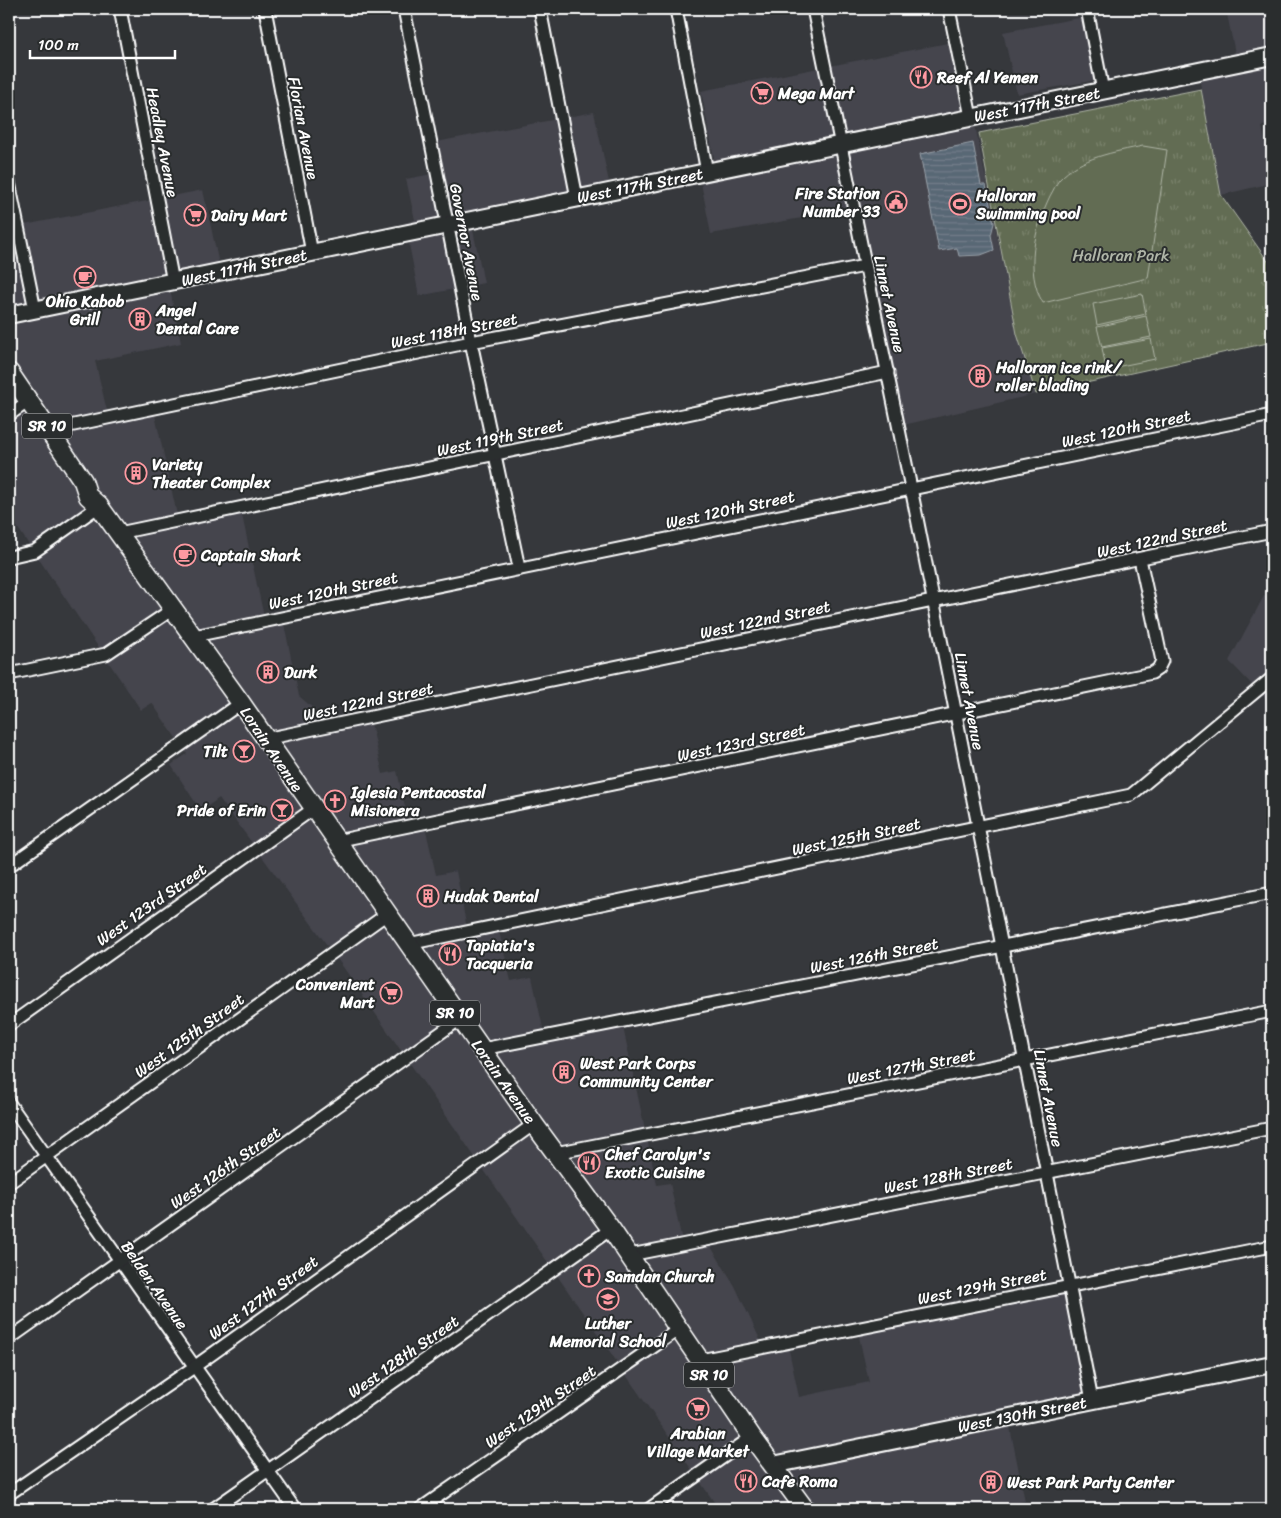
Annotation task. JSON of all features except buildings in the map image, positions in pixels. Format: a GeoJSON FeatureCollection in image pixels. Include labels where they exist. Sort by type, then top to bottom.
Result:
{"type":"FeatureCollection","features":[{"type":"Feature","properties":{"kind":"main road","name":"West 117th Street"},"geometry":{"type":"LineString","coordinates":[[9,315],[1272,56]]}},
{"type":"Feature","properties":{"kind":"main road","name":"Lorain Avenue"},"geometry":{"type":"LineString","coordinates":[[9,372],[30,400],[83,481],[88,496],[99,506],[173,610],[194,636],[460,1019],[630,1255],[752,1437],[805,1509]]}},
{"type":"Feature","properties":{"kind":"main road","name":"West 130th Street"},"geometry":{"type":"LineString","coordinates":[[773,1465],[1272,1364]]}},
{"type":"Feature","properties":{"kind":"street","name":"Headley Avenue"},"geometry":{"type":"LineString","coordinates":[[120,9],[173,282]]}},
{"type":"Feature","properties":{"kind":"street","name":"Florian Avenue"},"geometry":{"type":"LineString","coordinates":[[265,9],[312,253]]}},
{"type":"Feature","properties":{"kind":"street","name":"Governor Avenue"},"geometry":{"type":"LineString","coordinates":[[404,9],[470,342],[518,568]]}},
{"type":"Feature","properties":{"kind":"street"},"geometry":{"type":"LineString","coordinates":[[540,9],[577,198]]}},
{"type":"Feature","properties":{"kind":"street"},"geometry":{"type":"LineString","coordinates":[[676,9],[707,172]]}},
{"type":"Feature","properties":{"kind":"street","name":"Linnet Avenue"},"geometry":{"type":"LineString","coordinates":[[814,9],[840,145],[912,488],[1092,1400]]}},
{"type":"Feature","properties":{"kind":"street"},"geometry":{"type":"LineString","coordinates":[[949,9],[971,117]]}},
{"type":"Feature","properties":{"kind":"street"},"geometry":{"type":"LineString","coordinates":[[1087,9],[1103,91]]}},
{"type":"Feature","properties":{"kind":"street"},"geometry":{"type":"LineString","coordinates":[[9,182],[35,310]]}},
{"type":"Feature","properties":{"kind":"street","name":"West 118th Street"},"geometry":{"type":"LineString","coordinates":[[50,430],[470,342],[865,266]]}},
{"type":"Feature","properties":{"kind":"street","name":"West 119th Street"},"geometry":{"type":"LineString","coordinates":[[119,533],[888,372]]}},
{"type":"Feature","properties":{"kind":"street"},"geometry":{"type":"LineString","coordinates":[[9,415],[30,400]]}},
{"type":"Feature","properties":{"kind":"street","name":"West 120th Street"},"geometry":{"type":"LineString","coordinates":[[194,636],[518,568],[1272,415]]}},
{"type":"Feature","properties":{"kind":"street"},"geometry":{"type":"LineString","coordinates":[[9,557],[35,551],[99,506]]}},
{"type":"Feature","properties":{"kind":"street","name":"West 122nd Street"},"geometry":{"type":"LineString","coordinates":[[264,739],[1272,531]]}},
{"type":"Feature","properties":{"kind":"street","name":"West 123rd Street"},"geometry":{"type":"LineString","coordinates":[[336,842],[1152,673],[1162,661],[1140,559]]}},
{"type":"Feature","properties":{"kind":"street"},"geometry":{"type":"LineString","coordinates":[[9,674],[106,654],[173,610]]}},
{"type":"Feature","properties":{"kind":"street","name":"West 125th Street"},"geometry":{"type":"LineString","coordinates":[[408,944],[1132,795],[1272,678]]}},
{"type":"Feature","properties":{"kind":"street"},"geometry":{"type":"LineString","coordinates":[[9,866],[241,703]]}},
{"type":"Feature","properties":{"kind":"street","name":"West 123rd Street"},"geometry":{"type":"LineString","coordinates":[[9,1025],[313,809]]}},
{"type":"Feature","properties":{"kind":"street","name":"West 126th Street"},"geometry":{"type":"LineString","coordinates":[[482,1049],[1272,893]]}},
{"type":"Feature","properties":{"kind":"street","name":"West 125th Street"},"geometry":{"type":"LineString","coordinates":[[9,1183],[387,914]]}},
{"type":"Feature","properties":{"kind":"street","name":"West 127th Street"},"geometry":{"type":"LineString","coordinates":[[555,1153],[1272,1011]]}},
{"type":"Feature","properties":{"kind":"street","name":"West 126th Street"},"geometry":{"type":"LineString","coordinates":[[9,1339],[460,1019]]}},
{"type":"Feature","properties":{"kind":"street","name":"Belden Avenue"},"geometry":{"type":"LineString","coordinates":[[9,1103],[119,1262],[295,1509]]}},
{"type":"Feature","properties":{"kind":"street","name":"West 127th Street"},"geometry":{"type":"LineString","coordinates":[[9,1494],[194,1366],[534,1124]]}},
{"type":"Feature","properties":{"kind":"street","name":"West 128th Street"},"geometry":{"type":"LineString","coordinates":[[630,1255],[1272,1128]]}},
{"type":"Feature","properties":{"kind":"street","name":"West 128th Street"},"geometry":{"type":"LineString","coordinates":[[213,1509],[611,1229]]}},
{"type":"Feature","properties":{"kind":"street","name":"West 129th Street"},"geometry":{"type":"LineString","coordinates":[[700,1360],[1272,1246]]}},
{"type":"Feature","properties":{"kind":"street","name":"West 129th Street"},"geometry":{"type":"LineString","coordinates":[[420,1509],[679,1329]]}},
{"type":"Feature","properties":{"kind":"street"},"geometry":{"type":"LineString","coordinates":[[649,1509],[752,1437]]}},
{"type":"Feature","properties":{"kind":"shaded area"},"geometry":{"type":"Polygon","coordinates":[[[1226,9],[1272,9],[1272,124],[1262,126],[1272,183],[1221,195],[1196,61],[1235,53],[1226,9]]]}},
{"type":"Feature","properties":{"kind":"shaded area"},"geometry":{"type":"Polygon","coordinates":[[[1095,15],[1109,78],[1017,94],[1003,32],[1095,15]]]}},
{"type":"Feature","properties":{"kind":"shaded area"},"geometry":{"type":"Polygon","coordinates":[[[948,43],[965,127],[975,125],[1017,334],[1036,394],[895,427],[848,206],[819,215],[711,234],[697,162],[714,158],[701,91],[948,43]]]}},
{"type":"Feature","properties":{"kind":"shaded area"},"geometry":{"type":"Polygon","coordinates":[[[594,112],[613,201],[473,230],[484,283],[419,296],[405,223],[415,220],[406,179],[432,174],[426,144],[594,112]]]}},
{"type":"Feature","properties":{"kind":"shaded area"},"geometry":{"type":"Polygon","coordinates":[[[203,190],[220,269],[168,280],[181,343],[95,361],[108,415],[153,406],[178,519],[240,506],[264,617],[282,614],[299,696],[330,723],[369,715],[383,774],[397,771],[408,820],[423,817],[436,875],[456,871],[467,929],[497,923],[511,981],[532,977],[544,1033],[621,1018],[657,1185],[670,1183],[682,1241],[705,1237],[735,1286],[763,1346],[787,1341],[799,1397],[869,1382],[858,1332],[1064,1291],[1084,1398],[1007,1413],[1025,1501],[986,1509],[719,1509],[341,964],[219,798],[201,811],[171,765],[187,754],[152,703],[141,710],[9,515],[9,203],[14,227],[203,190]]]}},
{"type":"Feature","properties":{"kind":"shaded area"},"geometry":{"type":"Polygon","coordinates":[[[1272,593],[1272,705],[1229,661],[1264,596],[1272,593]]]}},
{"type":"Feature","properties":{"kind":"green space","name":"Halloran Park"},"geometry":{"type":"Polygon","coordinates":[[[1201,89],[1221,195],[1272,267],[1272,342],[1036,394],[1017,334],[979,133],[1201,89]]]}},
{"type":"Feature","properties":{"kind":"green space"},"geometry":{"type":"Polygon","coordinates":[[[1143,146],[1167,150],[1148,278],[1043,303],[1034,277],[1034,249],[1040,221],[1058,182],[1067,172],[1087,161],[1110,153],[1143,146]]]}},
{"type":"Feature","properties":{"kind":"green space"},"geometry":{"type":"Polygon","coordinates":[[[1142,294],[1146,314],[1097,325],[1093,304],[1142,294]]]}},
{"type":"Feature","properties":{"kind":"green space"},"geometry":{"type":"Polygon","coordinates":[[[1146,316],[1151,337],[1102,347],[1097,327],[1146,316]]]}},
{"type":"Feature","properties":{"kind":"green space"},"geometry":{"type":"Polygon","coordinates":[[[1151,339],[1155,359],[1106,369],[1102,348],[1151,339]]]}},
{"type":"Feature","properties":{"kind":"water","name":"Halloran Swimming pool"},"geometry":{"type":"Polygon","coordinates":[[[973,143],[981,185],[986,185],[994,223],[991,235],[994,250],[981,255],[959,256],[957,248],[939,251],[920,154],[973,143]]]}},
{"type":"Feature","properties":{"kind":"place","name":"Reef Al Yemen"},"geometry":{"type":"Point","coordinates":[921,77]}},
{"type":"Feature","properties":{"kind":"place","name":"Mega Mart"},"geometry":{"type":"Point","coordinates":[762,93]}},
{"type":"Feature","properties":{"kind":"place","name":"Fire Station Number 33"},"geometry":{"type":"Point","coordinates":[896,202]}},
{"type":"Feature","properties":{"kind":"place","name":"Halloran Swimming pool"},"geometry":{"type":"Point","coordinates":[960,204]}},
{"type":"Feature","properties":{"kind":"place","name":"Dairy Mart"},"geometry":{"type":"Point","coordinates":[195,215]}},
{"type":"Feature","properties":{"kind":"place","name":"Ohio Kabob Grill"},"geometry":{"type":"Point","coordinates":[85,277]}},
{"type":"Feature","properties":{"kind":"place","name":"Angel Dental Care"},"geometry":{"type":"Point","coordinates":[140,319]}},
{"type":"Feature","properties":{"kind":"place","name":"Halloran ice rink/ roller blading"},"geometry":{"type":"Point","coordinates":[980,376]}},
{"type":"Feature","properties":{"kind":"place","name":"Variety Theater Complex"},"geometry":{"type":"Point","coordinates":[136,473]}},
{"type":"Feature","properties":{"kind":"place","name":"Captain Shark"},"geometry":{"type":"Point","coordinates":[185,555]}},
{"type":"Feature","properties":{"kind":"place","name":"Durk"},"geometry":{"type":"Point","coordinates":[268,672]}},
{"type":"Feature","properties":{"kind":"place","name":"Tilt"},"geometry":{"type":"Point","coordinates":[244,751]}},
{"type":"Feature","properties":{"kind":"place","name":"Iglesia Pentacostal Misionera"},"geometry":{"type":"Point","coordinates":[335,801]}},
{"type":"Feature","properties":{"kind":"place","name":"Pride of Erin"},"geometry":{"type":"Point","coordinates":[282,810]}},
{"type":"Feature","properties":{"kind":"place","name":"Hudak Dental"},"geometry":{"type":"Point","coordinates":[428,896]}},
{"type":"Feature","properties":{"kind":"place","name":"Tapiatia's Tacqueria"},"geometry":{"type":"Point","coordinates":[450,954]}},
{"type":"Feature","properties":{"kind":"place","name":"Convenient Mart"},"geometry":{"type":"Point","coordinates":[391,993]}},
{"type":"Feature","properties":{"kind":"place","name":"West Park Corps Community Center"},"geometry":{"type":"Point","coordinates":[564,1072]}},
{"type":"Feature","properties":{"kind":"place","name":"Chef Carolyn's Exotic Cuisine"},"geometry":{"type":"Point","coordinates":[589,1163]}},
{"type":"Feature","properties":{"kind":"place","name":"Samdan Church"},"geometry":{"type":"Point","coordinates":[589,1276]}},
{"type":"Feature","properties":{"kind":"place","name":"Luther Memorial School"},"geometry":{"type":"Point","coordinates":[608,1299]}},
{"type":"Feature","properties":{"kind":"place","name":"Arabian Village Market"},"geometry":{"type":"Point","coordinates":[698,1409]}},
{"type":"Feature","properties":{"kind":"place","name":"Cafe Roma"},"geometry":{"type":"Point","coordinates":[746,1481]}},
{"type":"Feature","properties":{"kind":"place","name":"West Park Party Center"},"geometry":{"type":"Point","coordinates":[991,1482]}}]}
